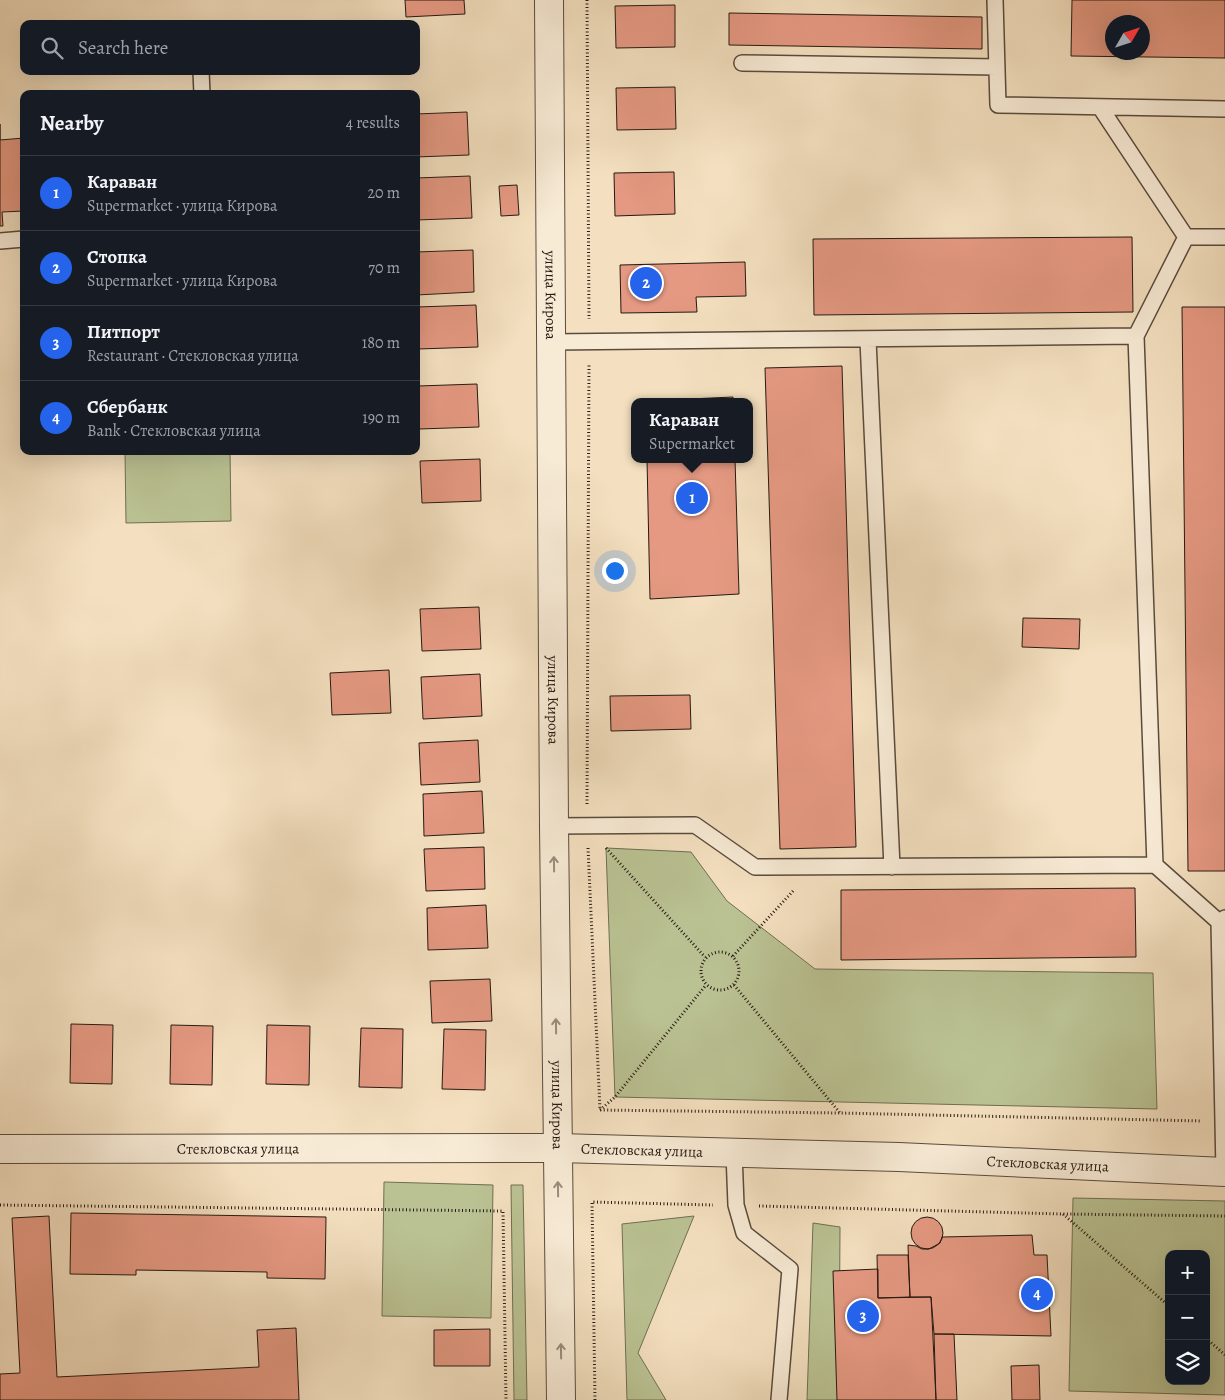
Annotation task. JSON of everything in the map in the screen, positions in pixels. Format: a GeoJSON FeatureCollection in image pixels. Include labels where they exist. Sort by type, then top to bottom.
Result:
{"type":"FeatureCollection","features":[{"type":"Feature","properties":{"kind":"street","name":"улица Кирова"},"geometry":{"type":"LineString","coordinates":[[549,0],[554,826],[562,1400]]}},
{"type":"Feature","properties":{"kind":"street","name":"Стекловская улица"},"geometry":{"type":"LineString","coordinates":[[0,1149],[558,1148],[909,1158],[1225,1172]]}},
{"type":"Feature","properties":{"kind":"lane"},"geometry":{"type":"LineString","coordinates":[[995,0],[998,105],[1225,109]]}},
{"type":"Feature","properties":{"kind":"lane"},"geometry":{"type":"LineString","coordinates":[[742,63],[997,67]]}},
{"type":"Feature","properties":{"kind":"lane"},"geometry":{"type":"LineString","coordinates":[[202,75],[202,90]]}},
{"type":"Feature","properties":{"kind":"lane"},"geometry":{"type":"LineString","coordinates":[[1100,107],[1186,236]]}},
{"type":"Feature","properties":{"kind":"lane"},"geometry":{"type":"LineString","coordinates":[[1186,236],[1225,237]]}},
{"type":"Feature","properties":{"kind":"lane"},"geometry":{"type":"LineString","coordinates":[[1155,866],[1136,336],[1186,236]]}},
{"type":"Feature","properties":{"kind":"lane"},"geometry":{"type":"LineString","coordinates":[[0,240],[20,239]]}},
{"type":"Feature","properties":{"kind":"lane"},"geometry":{"type":"LineString","coordinates":[[551,342],[1136,336]]}},
{"type":"Feature","properties":{"kind":"lane"},"geometry":{"type":"LineString","coordinates":[[868,340],[892,867]]}},
{"type":"Feature","properties":{"kind":"lane"},"geometry":{"type":"LineString","coordinates":[[554,826],[695,825],[755,868],[1155,866],[1222,920],[1225,1172]]}},
{"type":"Feature","properties":{"kind":"lane"},"geometry":{"type":"LineString","coordinates":[[734,1153],[736,1205],[744,1234],[790,1269],[779,1400]]}},
{"type":"Feature","properties":{"kind":"path"},"geometry":{"type":"LineString","coordinates":[[587,0],[589,342],[587,827],[705,957]]}},
{"type":"Feature","properties":{"kind":"path"},"geometry":{"type":"LineString","coordinates":[[588,848],[600,1110]]}},
{"type":"Feature","properties":{"kind":"path"},"geometry":{"type":"LineString","coordinates":[[733,956],[815,868]]}},
{"type":"Feature","properties":{"kind":"path"},"geometry":{"type":"LineString","coordinates":[[719,951],[733,956],[740,970],[734,985],[720,991],[706,985],[699,971],[705,957],[719,951]]}},
{"type":"Feature","properties":{"kind":"path"},"geometry":{"type":"LineString","coordinates":[[600,1110],[614,1097],[706,985]]}},
{"type":"Feature","properties":{"kind":"path"},"geometry":{"type":"LineString","coordinates":[[734,985],[840,1113]]}},
{"type":"Feature","properties":{"kind":"path"},"geometry":{"type":"LineString","coordinates":[[600,1110],[840,1113],[1223,1122]]}},
{"type":"Feature","properties":{"kind":"path"},"geometry":{"type":"LineString","coordinates":[[595,1400],[592,1202],[1062,1214],[1225,1216]]}},
{"type":"Feature","properties":{"kind":"path"},"geometry":{"type":"LineString","coordinates":[[0,1205],[503,1211],[506,1400]]}},
{"type":"Feature","properties":{"kind":"path"},"geometry":{"type":"LineString","coordinates":[[1062,1214],[1165,1303]]}},
{"type":"Feature","properties":{"kind":"path"},"geometry":{"type":"LineString","coordinates":[[1208,1340],[1225,1355]]}},
{"type":"Feature","properties":{"kind":"green space"},"geometry":{"type":"Polygon","coordinates":[[[125,455],[230,455],[231,521],[126,523],[125,455]]]}},
{"type":"Feature","properties":{"kind":"green space"},"geometry":{"type":"Polygon","coordinates":[[[606,848],[691,852],[727,901],[815,969],[1153,973],[1157,1109],[615,1097],[606,848]]]}},
{"type":"Feature","properties":{"kind":"green space"},"geometry":{"type":"Polygon","coordinates":[[[384,1182],[493,1185],[491,1318],[382,1316],[384,1182]]]}},
{"type":"Feature","properties":{"kind":"green space"},"geometry":{"type":"Polygon","coordinates":[[[511,1185],[523,1185],[527,1400],[514,1400],[511,1185]]]}},
{"type":"Feature","properties":{"kind":"green space"},"geometry":{"type":"Polygon","coordinates":[[[1073,1198],[1225,1201],[1225,1395],[1069,1391],[1073,1198]]]}},
{"type":"Feature","properties":{"kind":"green space"},"geometry":{"type":"Polygon","coordinates":[[[694,1216],[638,1353],[666,1400],[627,1400],[622,1224],[694,1216]]]}},
{"type":"Feature","properties":{"kind":"green space"},"geometry":{"type":"Polygon","coordinates":[[[813,1223],[840,1227],[839,1400],[807,1400],[813,1223]]]}},
{"type":"Feature","properties":{"kind":"building"},"geometry":{"type":"Polygon","coordinates":[[[405,0],[464,0],[465,14],[406,17],[405,0]]]}},
{"type":"Feature","properties":{"kind":"building"},"geometry":{"type":"Polygon","coordinates":[[[1072,0],[1225,0],[1225,58],[1150,57],[1150,15],[1105,15],[1105,56],[1071,56],[1072,0]]]}},
{"type":"Feature","properties":{"kind":"building"},"geometry":{"type":"Polygon","coordinates":[[[675,5],[675,47],[616,48],[615,6],[675,5]]]}},
{"type":"Feature","properties":{"kind":"building"},"geometry":{"type":"Polygon","coordinates":[[[729,13],[982,17],[982,49],[729,45],[729,13]]]}},
{"type":"Feature","properties":{"kind":"building"},"geometry":{"type":"Polygon","coordinates":[[[675,87],[676,129],[617,130],[616,88],[675,87]]]}},
{"type":"Feature","properties":{"kind":"building"},"geometry":{"type":"Polygon","coordinates":[[[467,112],[469,155],[420,157],[420,114],[467,112]]]}},
{"type":"Feature","properties":{"kind":"building"},"geometry":{"type":"Polygon","coordinates":[[[20,138],[20,211],[2,212],[3,226],[0,226],[0,140],[20,138]]]}},
{"type":"Feature","properties":{"kind":"building"},"geometry":{"type":"Polygon","coordinates":[[[674,172],[675,214],[615,216],[614,173],[674,172]]]}},
{"type":"Feature","properties":{"kind":"building"},"geometry":{"type":"Polygon","coordinates":[[[470,176],[472,218],[420,220],[420,178],[470,176]]]}},
{"type":"Feature","properties":{"kind":"building"},"geometry":{"type":"Polygon","coordinates":[[[517,185],[519,215],[501,216],[499,186],[517,185]]]}},
{"type":"Feature","properties":{"kind":"building"},"geometry":{"type":"Polygon","coordinates":[[[1132,237],[1133,312],[814,315],[813,239],[1132,237]]]}},
{"type":"Feature","properties":{"kind":"building"},"geometry":{"type":"Polygon","coordinates":[[[473,250],[474,292],[420,295],[420,252],[473,250]]]}},
{"type":"Feature","properties":{"kind":"building"},"geometry":{"type":"Polygon","coordinates":[[[745,262],[746,296],[696,297],[697,312],[621,313],[620,265],[745,262]]]}},
{"type":"Feature","properties":{"kind":"building"},"geometry":{"type":"Polygon","coordinates":[[[476,305],[478,347],[420,349],[420,307],[476,305]]]}},
{"type":"Feature","properties":{"kind":"building"},"geometry":{"type":"Polygon","coordinates":[[[1182,307],[1225,307],[1225,871],[1188,871],[1182,307]]]}},
{"type":"Feature","properties":{"kind":"building"},"geometry":{"type":"Polygon","coordinates":[[[842,366],[856,847],[780,849],[765,368],[842,366]]]}},
{"type":"Feature","properties":{"kind":"building"},"geometry":{"type":"Polygon","coordinates":[[[477,384],[479,427],[420,429],[420,386],[477,384]]]}},
{"type":"Feature","properties":{"kind":"building"},"geometry":{"type":"Polygon","coordinates":[[[480,459],[481,501],[422,503],[420,461],[480,459]]]}},
{"type":"Feature","properties":{"kind":"building"},"geometry":{"type":"Polygon","coordinates":[[[647,463],[735,463],[739,594],[650,599],[647,463]]]}},
{"type":"Feature","properties":{"kind":"building"},"geometry":{"type":"Polygon","coordinates":[[[479,607],[481,649],[422,651],[420,609],[479,607]]]}},
{"type":"Feature","properties":{"kind":"building"},"geometry":{"type":"Polygon","coordinates":[[[1023,618],[1080,619],[1079,649],[1022,647],[1023,618]]]}},
{"type":"Feature","properties":{"kind":"building"},"geometry":{"type":"Polygon","coordinates":[[[389,670],[391,713],[332,715],[330,673],[389,670]]]}},
{"type":"Feature","properties":{"kind":"building"},"geometry":{"type":"Polygon","coordinates":[[[480,674],[482,716],[423,719],[421,677],[480,674]]]}},
{"type":"Feature","properties":{"kind":"building"},"geometry":{"type":"Polygon","coordinates":[[[690,695],[691,729],[611,731],[610,696],[690,695]]]}},
{"type":"Feature","properties":{"kind":"building"},"geometry":{"type":"Polygon","coordinates":[[[478,740],[480,782],[421,785],[419,743],[478,740]]]}},
{"type":"Feature","properties":{"kind":"building"},"geometry":{"type":"Polygon","coordinates":[[[482,791],[484,833],[424,836],[423,794],[482,791]]]}},
{"type":"Feature","properties":{"kind":"building"},"geometry":{"type":"Polygon","coordinates":[[[484,847],[485,889],[426,891],[424,849],[484,847]]]}},
{"type":"Feature","properties":{"kind":"building"},"geometry":{"type":"Polygon","coordinates":[[[1135,888],[1136,957],[841,960],[841,890],[1135,888]]]}},
{"type":"Feature","properties":{"kind":"building"},"geometry":{"type":"Polygon","coordinates":[[[486,905],[488,948],[428,950],[427,908],[486,905]]]}},
{"type":"Feature","properties":{"kind":"building"},"geometry":{"type":"Polygon","coordinates":[[[490,979],[492,1021],[432,1023],[430,981],[490,979]]]}},
{"type":"Feature","properties":{"kind":"building"},"geometry":{"type":"Polygon","coordinates":[[[71,1024],[113,1025],[112,1084],[70,1083],[71,1024]]]}},
{"type":"Feature","properties":{"kind":"building"},"geometry":{"type":"Polygon","coordinates":[[[171,1025],[213,1026],[212,1085],[170,1084],[171,1025]]]}},
{"type":"Feature","properties":{"kind":"building"},"geometry":{"type":"Polygon","coordinates":[[[267,1025],[310,1026],[309,1085],[266,1084],[267,1025]]]}},
{"type":"Feature","properties":{"kind":"building"},"geometry":{"type":"Polygon","coordinates":[[[361,1028],[403,1029],[402,1088],[359,1087],[361,1028]]]}},
{"type":"Feature","properties":{"kind":"building"},"geometry":{"type":"Polygon","coordinates":[[[444,1029],[486,1030],[485,1090],[442,1089],[444,1029]]]}},
{"type":"Feature","properties":{"kind":"building"},"geometry":{"type":"Polygon","coordinates":[[[71,1213],[326,1217],[325,1279],[267,1278],[267,1272],[136,1270],[136,1275],[70,1274],[71,1213]]]}},
{"type":"Feature","properties":{"kind":"building"},"geometry":{"type":"Polygon","coordinates":[[[49,1216],[57,1377],[259,1367],[257,1330],[296,1328],[299,1400],[0,1400],[0,1374],[20,1373],[12,1218],[49,1216]]]}},
{"type":"Feature","properties":{"kind":"building"},"geometry":{"type":"Polygon","coordinates":[[[927,1217],[933,1218],[938,1222],[942,1227],[942,1239],[938,1244],[933,1248],[927,1249],[921,1248],[916,1244],[912,1239],[911,1233],[912,1227],[916,1222],[921,1218],[927,1217]]]}},
{"type":"Feature","properties":{"kind":"building"},"geometry":{"type":"Polygon","coordinates":[[[1032,1235],[1034,1255],[1047,1255],[1051,1336],[934,1334],[931,1297],[910,1297],[908,1245],[929,1249],[940,1243],[942,1237],[1032,1235]]]}},
{"type":"Feature","properties":{"kind":"building"},"geometry":{"type":"Polygon","coordinates":[[[877,1255],[908,1255],[910,1297],[878,1298],[877,1255]]]}},
{"type":"Feature","properties":{"kind":"building"},"geometry":{"type":"Polygon","coordinates":[[[878,1269],[878,1298],[931,1297],[936,1400],[837,1400],[833,1271],[878,1269]]]}},
{"type":"Feature","properties":{"kind":"building"},"geometry":{"type":"Polygon","coordinates":[[[490,1329],[490,1366],[434,1366],[434,1330],[490,1329]]]}},
{"type":"Feature","properties":{"kind":"building"},"geometry":{"type":"Polygon","coordinates":[[[934,1334],[954,1334],[957,1400],[936,1400],[934,1334]]]}},
{"type":"Feature","properties":{"kind":"building"},"geometry":{"type":"Polygon","coordinates":[[[1039,1365],[1040,1400],[1012,1400],[1011,1366],[1039,1365]]]}},
{"type":"Feature","properties":{"kind":"place","name":"Стопка"},"geometry":{"type":"Point","coordinates":[646,283]}},
{"type":"Feature","properties":{"kind":"place","name":"Караван"},"geometry":{"type":"Point","coordinates":[692,498]}},
{"type":"Feature","properties":{"kind":"place","name":"Сбербанк"},"geometry":{"type":"Point","coordinates":[1037,1294]}},
{"type":"Feature","properties":{"kind":"place","name":"Питпорт"},"geometry":{"type":"Point","coordinates":[863,1316]}}]}
